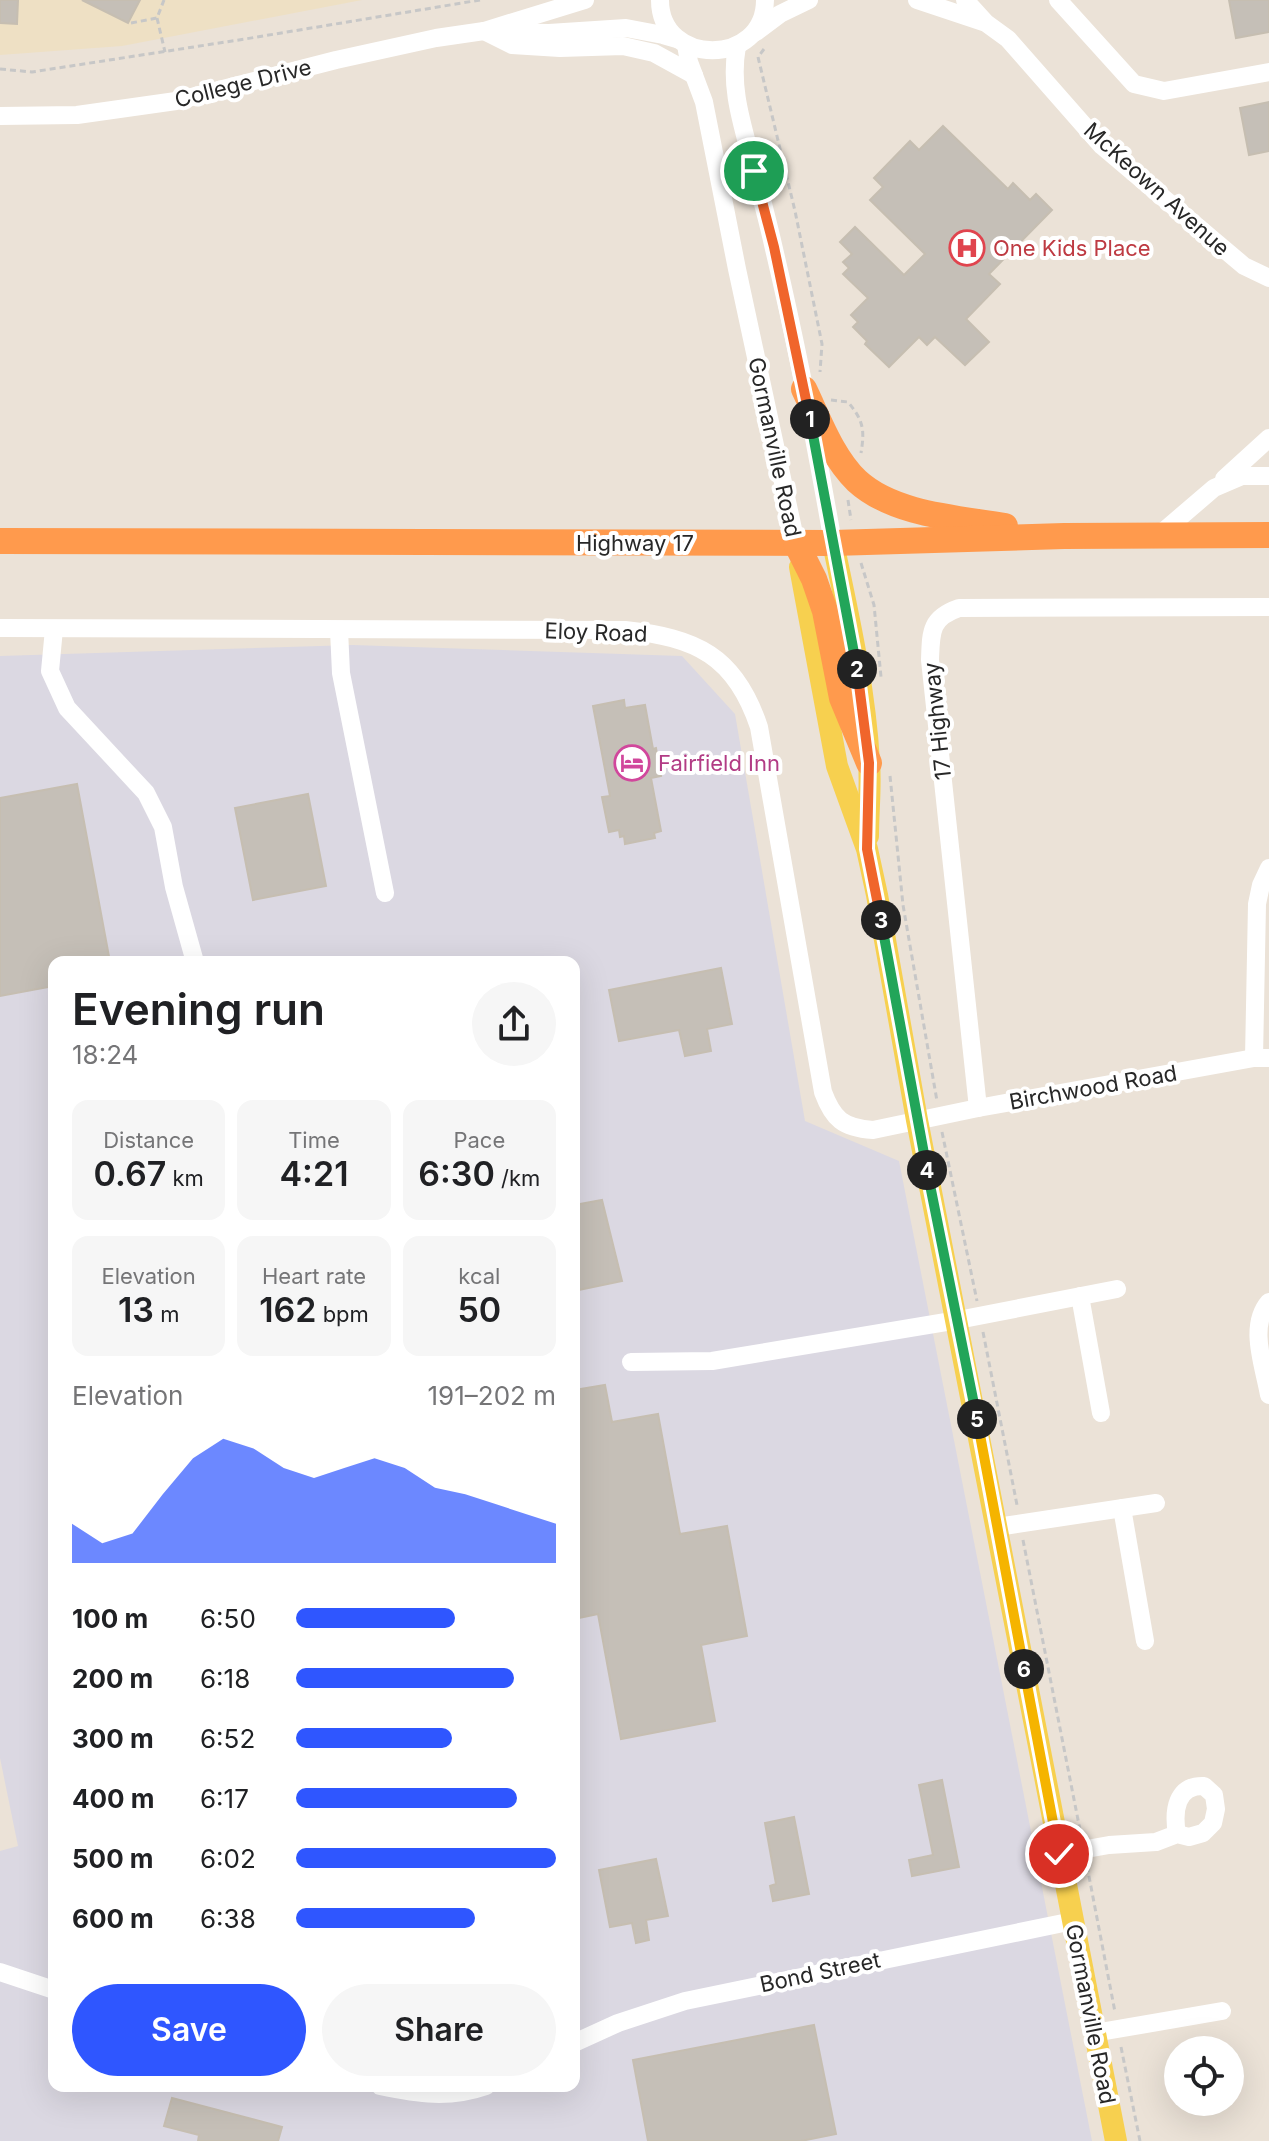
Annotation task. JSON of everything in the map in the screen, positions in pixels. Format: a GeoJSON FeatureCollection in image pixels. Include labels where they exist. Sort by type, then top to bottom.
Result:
{"type":"FeatureCollection","features":[{"type":"Feature","properties":{"kind":"highway"},"geometry":{"type":"LineString","coordinates":[[812,383],[832,447],[856,480],[897,506],[1064,536]]}},
{"type":"Feature","properties":{"kind":"highway","name":"Highway 17"},"geometry":{"type":"LineString","coordinates":[[0,541],[844,543],[1064,536],[1269,535]]}},
{"type":"Feature","properties":{"kind":"highway"},"geometry":{"type":"LineString","coordinates":[[796,543],[814,579],[825,611],[842,698],[879,763]]}},
{"type":"Feature","properties":{"kind":"main road","name":"Gormanville Road"},"geometry":{"type":"LineString","coordinates":[[796,543],[837,766],[867,849],[928,1118],[969,1318],[997,1527],[1116,2141]]}},
{"type":"Feature","properties":{"kind":"main road","name":"Gormanville Road"},"geometry":{"type":"LineString","coordinates":[[844,543],[847,608],[879,763],[867,849]]}},
{"type":"Feature","properties":{"kind":"street","name":"College Drive"},"geometry":{"type":"LineString","coordinates":[[0,116],[77,115],[176,101],[336,60],[484,31],[585,0]]}},
{"type":"Feature","properties":{"kind":"street","name":"Gormanville Road"},"geometry":{"type":"LineString","coordinates":[[660,0],[665,23],[681,42],[704,102],[796,543]]}},
{"type":"Feature","properties":{"kind":"street"},"geometry":{"type":"LineString","coordinates":[[759,40],[765,0]]}},
{"type":"Feature","properties":{"kind":"street"},"geometry":{"type":"LineString","coordinates":[[737,46],[759,40],[780,14],[809,0]]}},
{"type":"Feature","properties":{"kind":"street","name":"McKeown Avenue"},"geometry":{"type":"LineString","coordinates":[[917,0],[986,23]]}},
{"type":"Feature","properties":{"kind":"street","name":"McKeown Avenue"},"geometry":{"type":"LineString","coordinates":[[965,0],[986,23],[1008,39],[1102,146],[1244,266],[1269,278]]}},
{"type":"Feature","properties":{"kind":"street"},"geometry":{"type":"LineString","coordinates":[[1058,0],[1134,84],[1164,91],[1269,72]]}},
{"type":"Feature","properties":{"kind":"street","name":"College Drive"},"geometry":{"type":"LineString","coordinates":[[484,31],[549,33],[626,28],[703,51],[737,46]]}},
{"type":"Feature","properties":{"kind":"street"},"geometry":{"type":"LineString","coordinates":[[484,31],[512,45],[560,48],[623,46],[654,53],[694,75]]}},
{"type":"Feature","properties":{"kind":"street","name":"Gormanville Road"},"geometry":{"type":"LineString","coordinates":[[737,46],[733,64],[735,96],[774,247],[796,353],[812,383],[844,543]]}},
{"type":"Feature","properties":{"kind":"street"},"geometry":{"type":"LineString","coordinates":[[1158,536],[1269,438]]}},
{"type":"Feature","properties":{"kind":"street"},"geometry":{"type":"LineString","coordinates":[[1214,488],[1242,476],[1269,476]]}},
{"type":"Feature","properties":{"kind":"street","name":"17 Highway"},"geometry":{"type":"LineString","coordinates":[[978,1108],[930,660],[933,628],[948,612],[959,608],[1269,607]]}},
{"type":"Feature","properties":{"kind":"street","name":"Eloy Road"},"geometry":{"type":"LineString","coordinates":[[0,628],[625,630],[674,638],[694,645],[728,668],[746,694],[759,727],[823,1092],[830,1110],[842,1122],[856,1129],[873,1130],[928,1118]]}},
{"type":"Feature","properties":{"kind":"street"},"geometry":{"type":"LineString","coordinates":[[54,629],[50,671],[67,708],[146,793],[163,827],[174,887],[193,956]]}},
{"type":"Feature","properties":{"kind":"street"},"geometry":{"type":"LineString","coordinates":[[339,630],[341,673],[385,893]]}},
{"type":"Feature","properties":{"kind":"street"},"geometry":{"type":"LineString","coordinates":[[1261,1058],[1257,904],[1269,868]]}},
{"type":"Feature","properties":{"kind":"street","name":"Birchwood Road"},"geometry":{"type":"LineString","coordinates":[[928,1118],[1261,1058]]}},
{"type":"Feature","properties":{"kind":"street"},"geometry":{"type":"LineString","coordinates":[[631,1362],[712,1361],[969,1318],[1117,1289]]}},
{"type":"Feature","properties":{"kind":"street"},"geometry":{"type":"LineString","coordinates":[[1080,1296],[1101,1413]]}},
{"type":"Feature","properties":{"kind":"street"},"geometry":{"type":"LineString","coordinates":[[1269,1302],[1259,1317],[1258,1333],[1269,1395]]}},
{"type":"Feature","properties":{"kind":"street"},"geometry":{"type":"LineString","coordinates":[[997,1527],[1156,1503]]}},
{"type":"Feature","properties":{"kind":"street"},"geometry":{"type":"LineString","coordinates":[[1122,1508],[1145,1641]]}},
{"type":"Feature","properties":{"kind":"street"},"geometry":{"type":"LineString","coordinates":[[1059,1854],[1084,1848],[1156,1842],[1177,1834]]}},
{"type":"Feature","properties":{"kind":"street","name":"Bond Street"},"geometry":{"type":"LineString","coordinates":[[580,2040],[618,2023],[685,2001],[1073,1921]]}},
{"type":"Feature","properties":{"kind":"street"},"geometry":{"type":"LineString","coordinates":[[0,1972],[48,1988]]}},
{"type":"Feature","properties":{"kind":"street"},"geometry":{"type":"LineString","coordinates":[[1094,2033],[1222,2011]]}},
{"type":"Feature","properties":{"kind":"street"},"geometry":{"type":"LineString","coordinates":[[412,2092],[448,2095],[461,2092]]}},
{"type":"Feature","properties":{"kind":"path"},"geometry":{"type":"LineString","coordinates":[[164,0],[157,18],[165,52]]}},
{"type":"Feature","properties":{"kind":"path"},"geometry":{"type":"LineString","coordinates":[[0,69],[32,72],[480,0]]}},
{"type":"Feature","properties":{"kind":"path"},"geometry":{"type":"LineString","coordinates":[[131,23],[157,18]]}},
{"type":"Feature","properties":{"kind":"path"},"geometry":{"type":"LineString","coordinates":[[759,40],[758,57],[795,211],[822,344],[812,383]]}},
{"type":"Feature","properties":{"kind":"path"},"geometry":{"type":"LineString","coordinates":[[829,400],[848,402],[861,417],[863,442],[856,480],[846,491],[844,543],[874,605],[881,684]]}},
{"type":"Feature","properties":{"kind":"path"},"geometry":{"type":"LineString","coordinates":[[879,763],[903,905],[928,1118],[969,1318],[1020,1523],[1140,2141]]}},
{"type":"Feature","properties":{"kind":"shaded area"},"geometry":{"type":"Polygon","coordinates":[[[0,0],[362,0],[122,46],[0,55],[0,0]]]}},
{"type":"Feature","properties":{"kind":"shaded area"},"geometry":{"type":"Polygon","coordinates":[[[353,645],[682,656],[735,714],[805,1121],[899,1161],[1092,2141],[0,2141],[0,1851],[18,1846],[0,1758],[0,656],[353,645]]]}},
{"type":"Feature","properties":{"kind":"building"},"geometry":{"type":"Polygon","coordinates":[[[0,0],[18,0],[17,24],[0,23],[0,0]]]}},
{"type":"Feature","properties":{"kind":"building"},"geometry":{"type":"Polygon","coordinates":[[[82,0],[140,0],[128,23],[82,0]]]}},
{"type":"Feature","properties":{"kind":"building"},"geometry":{"type":"Polygon","coordinates":[[[1229,0],[1269,0],[1269,32],[1236,38],[1229,0]]]}},
{"type":"Feature","properties":{"kind":"building"},"geometry":{"type":"Polygon","coordinates":[[[1269,102],[1269,151],[1249,155],[1240,108],[1269,102]]]}},
{"type":"Feature","properties":{"kind":"building","name":"One Kids Place"},"geometry":{"type":"Polygon","coordinates":[[[943,126],[1008,189],[1013,183],[1030,200],[1036,194],[1052,210],[989,274],[1000,284],[966,319],[989,342],[965,365],[935,337],[927,345],[919,337],[889,367],[865,344],[867,341],[853,327],[858,322],[851,315],[868,298],[843,274],[849,268],[843,262],[852,254],[840,242],[855,227],[904,275],[925,254],[870,200],[883,187],[874,178],[910,141],[919,150],[943,126]]]}},
{"type":"Feature","properties":{"kind":"building","name":"Fairfield Inn"},"geometry":{"type":"Polygon","coordinates":[[[624,700],[625,708],[645,705],[661,776],[651,778],[661,831],[654,833],[655,838],[625,844],[619,830],[609,832],[602,797],[610,796],[593,706],[624,700]]]}},
{"type":"Feature","properties":{"kind":"building"},"geometry":{"type":"Polygon","coordinates":[[[77,784],[109,956],[48,956],[48,987],[0,996],[0,798],[77,784]]]}},
{"type":"Feature","properties":{"kind":"building"},"geometry":{"type":"Polygon","coordinates":[[[308,794],[326,886],[253,900],[235,808],[308,794]]]}},
{"type":"Feature","properties":{"kind":"building"},"geometry":{"type":"Polygon","coordinates":[[[721,968],[732,1024],[707,1029],[711,1051],[685,1056],[679,1030],[619,1041],[609,990],[721,968]]]}},
{"type":"Feature","properties":{"kind":"building"},"geometry":{"type":"Polygon","coordinates":[[[602,1200],[622,1281],[580,1290],[580,1204],[602,1200]]]}},
{"type":"Feature","properties":{"kind":"building"},"geometry":{"type":"Polygon","coordinates":[[[605,1385],[612,1422],[658,1414],[680,1534],[727,1526],[747,1636],[701,1645],[715,1721],[621,1739],[598,1614],[580,1618],[580,1389],[605,1385]]]}},
{"type":"Feature","properties":{"kind":"building"},"geometry":{"type":"Polygon","coordinates":[[[942,1780],[959,1867],[912,1876],[909,1860],[933,1855],[919,1785],[942,1780]]]}},
{"type":"Feature","properties":{"kind":"building"},"geometry":{"type":"Polygon","coordinates":[[[794,1817],[809,1894],[773,1901],[770,1886],[776,1884],[765,1823],[794,1817]]]}},
{"type":"Feature","properties":{"kind":"building"},"geometry":{"type":"Polygon","coordinates":[[[656,1859],[668,1916],[646,1920],[649,1940],[636,1943],[632,1923],[610,1927],[599,1870],[656,1859]]]}},
{"type":"Feature","properties":{"kind":"building"},"geometry":{"type":"Polygon","coordinates":[[[814,2025],[836,2134],[801,2141],[648,2141],[633,2060],[814,2025]]]}},
{"type":"Feature","properties":{"kind":"building"},"geometry":{"type":"Polygon","coordinates":[[[172,2098],[282,2127],[278,2141],[198,2141],[199,2135],[164,2126],[172,2098]]]}},
{"type":"Feature","properties":{"kind":"place","name":"One Kids Place"},"geometry":{"type":"Point","coordinates":[967,248]}},
{"type":"Feature","properties":{"kind":"place","name":"Fairfield Inn"},"geometry":{"type":"Point","coordinates":[632,763]}},
{"type":"Feature","properties":{"kind":"route"},"geometry":{"type":"LineString","coordinates":[[754,171],[788,310],[847,608],[869,763],[867,849],[1059,1854]]}}]}
